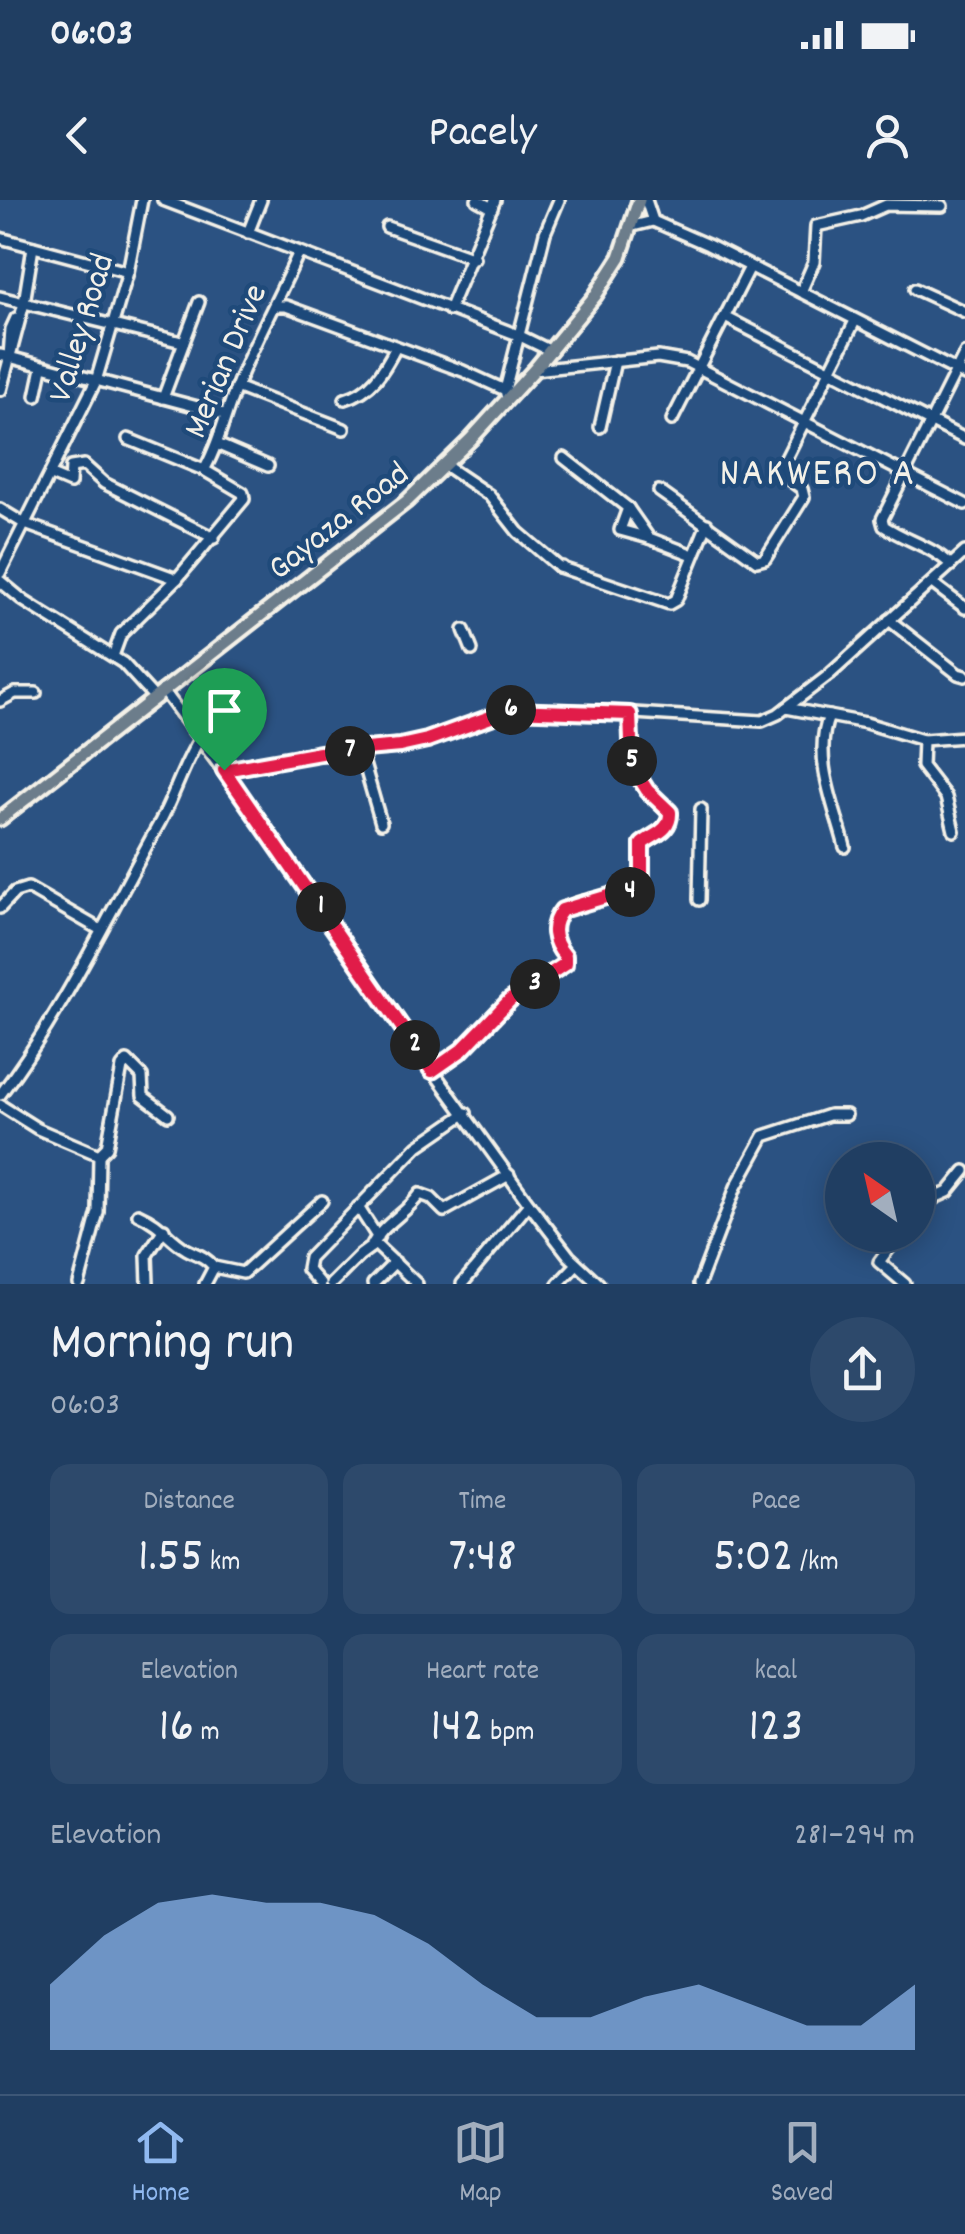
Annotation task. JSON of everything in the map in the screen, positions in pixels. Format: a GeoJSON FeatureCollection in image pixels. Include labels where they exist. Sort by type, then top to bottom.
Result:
{"type":"FeatureCollection","features":[{"type":"Feature","properties":{"kind":"main road","name":"Gayaza Road"},"geometry":{"type":"LineString","coordinates":[[0,820],[408,501],[446,466],[506,394],[551,351],[595,296],[620,257],[638,200]]}},
{"type":"Feature","properties":{"kind":"street","name":"Valley Road"},"geometry":{"type":"LineString","coordinates":[[0,573],[96,381],[128,272],[142,200]]}},
{"type":"Feature","properties":{"kind":"street"},"geometry":{"type":"LineString","coordinates":[[163,200],[551,351]]}},
{"type":"Feature","properties":{"kind":"street"},"geometry":{"type":"LineString","coordinates":[[248,233],[261,200]]}},
{"type":"Feature","properties":{"kind":"street"},"geometry":{"type":"LineString","coordinates":[[450,310],[494,204],[477,200]]}},
{"type":"Feature","properties":{"kind":"street"},"geometry":{"type":"LineString","coordinates":[[274,306],[286,306],[463,371],[506,394],[545,233],[559,200]]}},
{"type":"Feature","properties":{"kind":"street"},"geometry":{"type":"LineString","coordinates":[[646,200],[654,221]]}},
{"type":"Feature","properties":{"kind":"street"},"geometry":{"type":"LineString","coordinates":[[801,292],[814,262],[816,226],[861,216],[886,205],[942,206]]}},
{"type":"Feature","properties":{"kind":"street"},"geometry":{"type":"LineString","coordinates":[[630,228],[654,221],[960,373]]}},
{"type":"Feature","properties":{"kind":"street"},"geometry":{"type":"LineString","coordinates":[[387,227],[474,258]]}},
{"type":"Feature","properties":{"kind":"street"},"geometry":{"type":"LineString","coordinates":[[0,238],[128,272]]}},
{"type":"Feature","properties":{"kind":"street"},"geometry":{"type":"LineString","coordinates":[[7,356],[24,303],[32,247]]}},
{"type":"Feature","properties":{"kind":"street","name":"Merian Drive"},"geometry":{"type":"LineString","coordinates":[[113,656],[122,634],[214,538],[244,496],[204,470],[219,445],[224,414],[298,254]]}},
{"type":"Feature","properties":{"kind":"street"},"geometry":{"type":"LineString","coordinates":[[672,420],[750,267]]}},
{"type":"Feature","properties":{"kind":"street"},"geometry":{"type":"LineString","coordinates":[[916,288],[965,312]]}},
{"type":"Feature","properties":{"kind":"street"},"geometry":{"type":"LineString","coordinates":[[0,297],[182,342]]}},
{"type":"Feature","properties":{"kind":"street"},"geometry":{"type":"LineString","coordinates":[[0,297],[22,304],[12,329],[0,390]]}},
{"type":"Feature","properties":{"kind":"street"},"geometry":{"type":"LineString","coordinates":[[163,398],[199,302]]}},
{"type":"Feature","properties":{"kind":"street"},"geometry":{"type":"LineString","coordinates":[[725,317],[965,439]]}},
{"type":"Feature","properties":{"kind":"street"},"geometry":{"type":"LineString","coordinates":[[658,492],[758,561],[765,558],[804,497],[802,489],[779,472],[855,321]]}},
{"type":"Feature","properties":{"kind":"street"},"geometry":{"type":"LineString","coordinates":[[345,399],[359,395],[375,383],[396,348]]}},
{"type":"Feature","properties":{"kind":"street"},"geometry":{"type":"LineString","coordinates":[[950,565],[939,554],[882,523],[930,421],[960,373],[965,353]]}},
{"type":"Feature","properties":{"kind":"street"},"geometry":{"type":"LineString","coordinates":[[7,356],[224,414]]}},
{"type":"Feature","properties":{"kind":"street"},"geometry":{"type":"LineString","coordinates":[[534,370],[658,357],[688,362],[965,504]]}},
{"type":"Feature","properties":{"kind":"street"},"geometry":{"type":"LineString","coordinates":[[600,428],[615,362]]}},
{"type":"Feature","properties":{"kind":"street"},"geometry":{"type":"LineString","coordinates":[[36,396],[42,368]]}},
{"type":"Feature","properties":{"kind":"street"},"geometry":{"type":"LineString","coordinates":[[236,387],[344,429]]}},
{"type":"Feature","properties":{"kind":"street"},"geometry":{"type":"LineString","coordinates":[[128,439],[204,470]]}},
{"type":"Feature","properties":{"kind":"street"},"geometry":{"type":"LineString","coordinates":[[219,445],[268,466]]}},
{"type":"Feature","properties":{"kind":"street"},"geometry":{"type":"LineString","coordinates":[[564,458],[628,508],[649,538]]}},
{"type":"Feature","properties":{"kind":"street"},"geometry":{"type":"LineString","coordinates":[[51,475],[70,483],[71,467],[84,465],[104,483],[214,538]]}},
{"type":"Feature","properties":{"kind":"street"},"geometry":{"type":"LineString","coordinates":[[446,466],[489,495],[518,532],[560,567],[668,604],[676,600],[708,524]]}},
{"type":"Feature","properties":{"kind":"street"},"geometry":{"type":"LineString","coordinates":[[628,508],[620,530],[693,555]]}},
{"type":"Feature","properties":{"kind":"street"},"geometry":{"type":"LineString","coordinates":[[0,510],[26,524],[177,579]]}},
{"type":"Feature","properties":{"kind":"street"},"geometry":{"type":"LineString","coordinates":[[224,770],[320,753],[421,742],[510,710],[754,722],[770,718],[890,620],[965,552]]}},
{"type":"Feature","properties":{"kind":"street"},"geometry":{"type":"LineString","coordinates":[[0,581],[24,601],[130,668],[200,738],[529,1204],[599,1284]]}},
{"type":"Feature","properties":{"kind":"street"},"geometry":{"type":"LineString","coordinates":[[932,582],[965,608]]}},
{"type":"Feature","properties":{"kind":"street"},"geometry":{"type":"LineString","coordinates":[[890,620],[965,676]]}},
{"type":"Feature","properties":{"kind":"street"},"geometry":{"type":"LineString","coordinates":[[464,630],[472,650]]}},
{"type":"Feature","properties":{"kind":"street"},"geometry":{"type":"LineString","coordinates":[[0,701],[15,694],[36,692]]}},
{"type":"Feature","properties":{"kind":"street"},"geometry":{"type":"LineString","coordinates":[[786,708],[866,723],[924,740],[965,737]]}},
{"type":"Feature","properties":{"kind":"street"},"geometry":{"type":"LineString","coordinates":[[432,1071],[462,1050],[510,1000],[565,964],[554,934],[556,918],[562,910],[628,893],[641,884],[642,844],[661,833],[671,815],[647,790],[632,766],[630,714]]}},
{"type":"Feature","properties":{"kind":"street"},"geometry":{"type":"LineString","coordinates":[[828,716],[821,750],[845,847]]}},
{"type":"Feature","properties":{"kind":"street"},"geometry":{"type":"LineString","coordinates":[[0,1094],[48,1026],[162,819],[187,758],[200,738]]}},
{"type":"Feature","properties":{"kind":"street"},"geometry":{"type":"LineString","coordinates":[[924,740],[922,766],[946,797],[954,831]]}},
{"type":"Feature","properties":{"kind":"street"},"geometry":{"type":"LineString","coordinates":[[360,750],[381,823]]}},
{"type":"Feature","properties":{"kind":"street"},"geometry":{"type":"LineString","coordinates":[[699,900],[701,809]]}},
{"type":"Feature","properties":{"kind":"street"},"geometry":{"type":"LineString","coordinates":[[0,908],[14,892],[28,888],[101,930]]}},
{"type":"Feature","properties":{"kind":"street"},"geometry":{"type":"LineString","coordinates":[[78,1284],[98,1212],[99,1155],[110,1137],[125,1062],[130,1062],[142,1076],[143,1096],[168,1116]]}},
{"type":"Feature","properties":{"kind":"street"},"geometry":{"type":"LineString","coordinates":[[0,1105],[38,1130],[99,1155]]}},
{"type":"Feature","properties":{"kind":"street"},"geometry":{"type":"LineString","coordinates":[[320,1284],[307,1270],[309,1258],[418,1146],[466,1113]]}},
{"type":"Feature","properties":{"kind":"street"},"geometry":{"type":"LineString","coordinates":[[699,1284],[736,1186],[764,1136],[829,1115],[846,1116]]}},
{"type":"Feature","properties":{"kind":"street"},"geometry":{"type":"LineString","coordinates":[[935,1198],[948,1192],[965,1171]]}},
{"type":"Feature","properties":{"kind":"street"},"geometry":{"type":"LineString","coordinates":[[376,1234],[411,1208],[420,1194],[431,1198],[444,1211],[509,1175]]}},
{"type":"Feature","properties":{"kind":"street"},"geometry":{"type":"LineString","coordinates":[[138,1214],[158,1221],[181,1246],[207,1258],[214,1267],[243,1274],[322,1201]]}},
{"type":"Feature","properties":{"kind":"street"},"geometry":{"type":"LineString","coordinates":[[462,1284],[529,1204]]}},
{"type":"Feature","properties":{"kind":"street"},"geometry":{"type":"LineString","coordinates":[[330,1284],[375,1246],[376,1234],[358,1207]]}},
{"type":"Feature","properties":{"kind":"street"},"geometry":{"type":"LineString","coordinates":[[148,1284],[147,1255],[164,1229]]}},
{"type":"Feature","properties":{"kind":"street"},"geometry":{"type":"LineString","coordinates":[[375,1246],[417,1284]]}},
{"type":"Feature","properties":{"kind":"street"},"geometry":{"type":"LineString","coordinates":[[886,1252],[879,1262],[905,1284]]}},
{"type":"Feature","properties":{"kind":"street"},"geometry":{"type":"LineString","coordinates":[[373,1284],[395,1262]]}},
{"type":"Feature","properties":{"kind":"street"},"geometry":{"type":"LineString","coordinates":[[558,1284],[578,1264]]}},
{"type":"Feature","properties":{"kind":"street"},"geometry":{"type":"LineString","coordinates":[[205,1284],[214,1267]]}},
{"type":"Feature","properties":{"kind":"district","name":"NAKWERO A"},"geometry":{"type":"Point","coordinates":[818,470]}},
{"type":"Feature","properties":{"kind":"route"},"geometry":{"type":"LineString","coordinates":[[510,710],[602,711],[630,714],[632,766],[647,790],[671,815],[661,833],[642,844],[639,887],[562,910],[556,918],[554,934],[565,964],[510,1000],[462,1050],[432,1071],[224,770],[320,753],[400,746],[510,710]]}}]}
